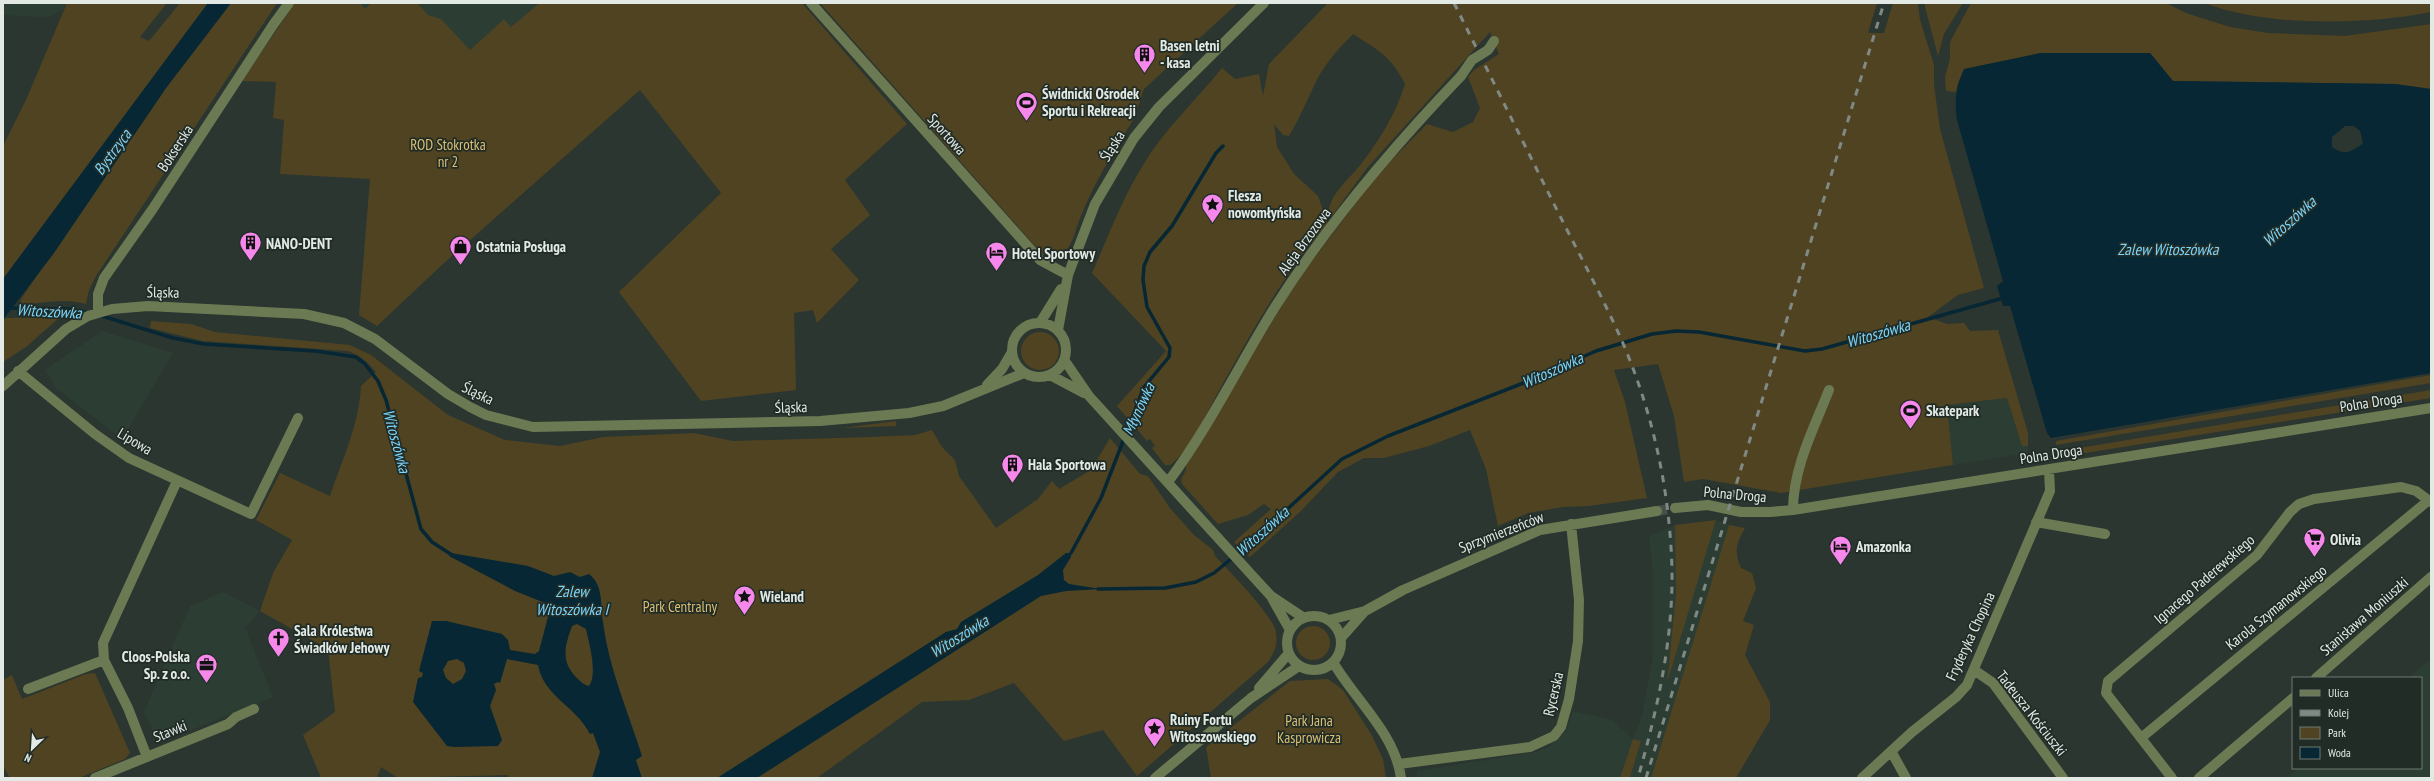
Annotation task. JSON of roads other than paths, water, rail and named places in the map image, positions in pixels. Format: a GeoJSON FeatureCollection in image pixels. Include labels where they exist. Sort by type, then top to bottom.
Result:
{"type":"FeatureCollection","features":[{"type":"Feature","properties":{"kind":"street","name":"Bokserska"},"geometry":{"type":"LineString","coordinates":[[98,312],[98,294],[104,278],[152,210],[273,25],[289,3]]}},
{"type":"Feature","properties":{"kind":"street","name":"Sportowa"},"geometry":{"type":"LineString","coordinates":[[811,3],[1040,260],[1068,275]]}},
{"type":"Feature","properties":{"kind":"street","name":"Śląska"},"geometry":{"type":"LineString","coordinates":[[1040,323],[1051,308],[1068,275],[1095,204],[1134,138],[1159,107],[1264,3]]}},
{"type":"Feature","properties":{"kind":"street","name":"Aleja Brzozowa"},"geometry":{"type":"LineString","coordinates":[[1168,482],[1193,446],[1293,280],[1374,172],[1461,76],[1472,60],[1488,50],[1494,41]]}},
{"type":"Feature","properties":{"kind":"street","name":"Śląska"},"geometry":{"type":"LineString","coordinates":[[1058,330],[1060,312],[1068,275]]}},
{"type":"Feature","properties":{"kind":"street","name":"Śląska"},"geometry":{"type":"LineString","coordinates":[[4,387],[18,371],[80,321],[98,312],[141,307],[175,307],[304,314],[344,323],[375,338],[448,394],[470,407],[486,415],[534,427],[820,421],[924,412],[961,400],[982,389],[1024,373]]}},
{"type":"Feature","properties":{"kind":"street"},"geometry":{"type":"LineString","coordinates":[[1040,323],[1058,330],[1066,344],[1065,360],[1059,369],[1050,375],[1033,376],[1024,373],[1016,363],[1012,352],[1017,334],[1023,328],[1040,323]]}},
{"type":"Feature","properties":{"kind":"street","name":"Śląska"},"geometry":{"type":"LineString","coordinates":[[982,389],[1002,369],[1012,352]]}},
{"type":"Feature","properties":{"kind":"street"},"geometry":{"type":"LineString","coordinates":[[1065,360],[1089,396],[1271,596],[1290,630]]}},
{"type":"Feature","properties":{"kind":"street","name":"Lipowa"},"geometry":{"type":"LineString","coordinates":[[18,371],[95,434],[129,458],[251,514],[298,418]]}},
{"type":"Feature","properties":{"kind":"street"},"geometry":{"type":"LineString","coordinates":[[1050,375],[1089,396]]}},
{"type":"Feature","properties":{"kind":"street"},"geometry":{"type":"LineString","coordinates":[[1793,510],[1797,477],[1803,455],[1829,390]]}},
{"type":"Feature","properties":{"kind":"street","name":"Polna Droga"},"geometry":{"type":"LineString","coordinates":[[1675,508],[1708,505],[1741,512],[1793,510],[2431,408]]}},
{"type":"Feature","properties":{"kind":"street","name":"Fryderyka Chopina"},"geometry":{"type":"LineString","coordinates":[[1862,778],[1891,751],[1956,697],[1967,685],[2050,491],[2049,470]]}},
{"type":"Feature","properties":{"kind":"street"},"geometry":{"type":"LineString","coordinates":[[147,757],[128,708],[104,660],[103,643],[177,481]]}},
{"type":"Feature","properties":{"kind":"street","name":"Ignacego Paderewskiego"},"geometry":{"type":"LineString","coordinates":[[2172,778],[2106,693],[2108,681],[2257,555],[2295,507],[2314,498],[2401,487],[2416,491],[2430,501]]}},
{"type":"Feature","properties":{"kind":"street","name":"Karola Szymanowskiego"},"geometry":{"type":"LineString","coordinates":[[2141,738],[2430,501]]}},
{"type":"Feature","properties":{"kind":"street","name":"Sprzymierzeńców"},"geometry":{"type":"LineString","coordinates":[[1329,620],[1365,611],[1403,590],[1540,530],[1657,511]]}},
{"type":"Feature","properties":{"kind":"street"},"geometry":{"type":"LineString","coordinates":[[2036,522],[2105,534]]}},
{"type":"Feature","properties":{"kind":"street","name":"Rycerska"},"geometry":{"type":"LineString","coordinates":[[1399,764],[1530,747],[1554,736],[1561,726],[1569,699],[1578,641],[1579,600],[1571,524]]}},
{"type":"Feature","properties":{"kind":"street","name":"Stanisława Moniuszki"},"geometry":{"type":"LineString","coordinates":[[2317,677],[2431,577]]}},
{"type":"Feature","properties":{"kind":"street"},"geometry":{"type":"LineString","coordinates":[[1271,596],[1304,618]]}},
{"type":"Feature","properties":{"kind":"street","name":"Sprzymierzeńców"},"geometry":{"type":"LineString","coordinates":[[1341,638],[1365,611]]}},
{"type":"Feature","properties":{"kind":"street"},"geometry":{"type":"LineString","coordinates":[[1317,616],[1329,620],[1334,625],[1341,638],[1338,655],[1334,662],[1317,670],[1299,666],[1289,653],[1287,645],[1290,630],[1304,618],[1317,616]]}},
{"type":"Feature","properties":{"kind":"street"},"geometry":{"type":"LineString","coordinates":[[1252,698],[1289,653]]}},
{"type":"Feature","properties":{"kind":"street"},"geometry":{"type":"LineString","coordinates":[[28,688],[104,660]]}},
{"type":"Feature","properties":{"kind":"street"},"geometry":{"type":"LineString","coordinates":[[1334,662],[1387,738],[1399,764],[1401,778]]}},
{"type":"Feature","properties":{"kind":"street"},"geometry":{"type":"LineString","coordinates":[[1155,778],[1252,698],[1299,666]]}},
{"type":"Feature","properties":{"kind":"street","name":"Tadeusza Kościuszki"},"geometry":{"type":"LineString","coordinates":[[1974,670],[1993,683],[2063,778]]}},
{"type":"Feature","properties":{"kind":"street"},"geometry":{"type":"LineString","coordinates":[[2199,778],[2292,699]]}},
{"type":"Feature","properties":{"kind":"street","name":"Stawki"},"geometry":{"type":"LineString","coordinates":[[95,778],[228,724],[236,717],[254,709]]}},
{"type":"Feature","properties":{"kind":"street"},"geometry":{"type":"LineString","coordinates":[[1891,751],[1906,778]]}},
{"type":"Feature","properties":{"kind":"water","name":"Bystrzyca"},"geometry":{"type":"Polygon","coordinates":[[[208,3],[231,3],[166,88],[54,253],[3,320],[3,279],[208,3]]]}},
{"type":"Feature","properties":{"kind":"water","name":"Zalew Witoszówka"},"geometry":{"type":"Polygon","coordinates":[[[2041,53],[2150,53],[2173,81],[2395,84],[2431,89],[2431,373],[2051,438],[2047,433],[2010,306],[2003,306],[1997,286],[2003,281],[1957,120],[1956,94],[1964,69],[2041,53]],[[2345,126],[2332,137],[2332,147],[2336,150],[2348,152],[2352,151],[2363,143],[2360,131],[2354,126],[2345,126]]]}},
{"type":"Feature","properties":{"kind":"water","name":"Zalew Witoszówka I"},"geometry":{"type":"Polygon","coordinates":[[[451,553],[528,566],[554,576],[570,572],[580,577],[589,574],[594,579],[599,590],[606,639],[614,673],[642,756],[636,760],[642,778],[592,778],[600,752],[593,733],[590,734],[576,715],[553,693],[541,676],[538,665],[507,659],[500,683],[498,682],[494,684],[496,690],[490,706],[502,740],[498,746],[447,746],[413,702],[418,678],[422,677],[423,673],[419,671],[432,621],[446,621],[502,634],[508,640],[510,650],[535,654],[539,651],[549,613],[545,603],[515,591],[449,556],[451,553]],[[577,624],[572,626],[566,647],[566,659],[568,666],[577,678],[589,686],[592,681],[593,674],[591,650],[586,629],[577,624]],[[457,659],[448,661],[443,670],[446,678],[453,684],[462,679],[466,671],[464,663],[457,659]]]}},
{"type":"Feature","properties":{"kind":"water"},"geometry":{"type":"Polygon","coordinates":[[[1066,553],[1071,553],[1071,557],[1063,570],[1064,580],[1069,584],[1101,589],[1066,591],[1041,596],[757,778],[717,778],[946,632],[957,629],[961,622],[1038,575],[1066,553]]]}},
{"type":"Feature","properties":{"kind":"waterway","name":"Młynówka"},"geometry":{"type":"LineString","coordinates":[[1071,553],[1101,498],[1144,387],[1169,357],[1170,348],[1147,307],[1143,280],[1144,266],[1150,252],[1172,226],[1216,153],[1223,146]]}},
{"type":"Feature","properties":{"kind":"waterway","name":"Witoszówka"},"geometry":{"type":"LineString","coordinates":[[1098,589],[1165,588],[1196,582],[1214,573],[1247,546],[1342,459],[1388,436],[1526,382],[1596,351],[1652,334],[1676,331],[1699,332],[1805,351],[1822,349],[2003,298]]}},
{"type":"Feature","properties":{"kind":"waterway","name":"Witoszówka"},"geometry":{"type":"LineString","coordinates":[[3,308],[70,309],[89,313]]}},
{"type":"Feature","properties":{"kind":"waterway","name":"Witoszówka"},"geometry":{"type":"LineString","coordinates":[[99,315],[173,338],[204,344],[315,351],[356,357],[365,364],[378,381],[386,400],[421,529],[432,542],[452,555]]}},
{"type":"Feature","properties":{"kind":"tunnel"},"geometry":{"type":"LineString","coordinates":[[1657,511],[1675,508]]}},
{"type":"Feature","properties":{"kind":"railway"},"geometry":{"type":"LineString","coordinates":[[1454,3],[1622,341],[1643,396],[1658,453],[1668,511],[1671,540],[1672,597],[1667,650],[1657,701],[1638,778]]}},
{"type":"Feature","properties":{"kind":"railway"},"geometry":{"type":"LineString","coordinates":[[1646,778],[1884,3]]}},
{"type":"Feature","properties":{"kind":"place","name":"Basen letni - kasa"},"geometry":{"type":"Point","coordinates":[1144,74]}},
{"type":"Feature","properties":{"kind":"place","name":"Świdnicki Ośrodek Sportu i Rekreacji"},"geometry":{"type":"Point","coordinates":[1027,122]}},
{"type":"Feature","properties":{"kind":"place","name":"Flesza nowomłyńska"},"geometry":{"type":"Point","coordinates":[1212,224]}},
{"type":"Feature","properties":{"kind":"place","name":"NANO-DENT"},"geometry":{"type":"Point","coordinates":[250,262]}},
{"type":"Feature","properties":{"kind":"place","name":"Ostatnia Posługa"},"geometry":{"type":"Point","coordinates":[461,266]}},
{"type":"Feature","properties":{"kind":"place","name":"Hotel Sportowy"},"geometry":{"type":"Point","coordinates":[996,272]}},
{"type":"Feature","properties":{"kind":"place","name":"Skatepark"},"geometry":{"type":"Point","coordinates":[1911,430]}},
{"type":"Feature","properties":{"kind":"place","name":"Hala Sportowa"},"geometry":{"type":"Point","coordinates":[1012,484]}},
{"type":"Feature","properties":{"kind":"place","name":"Olivia"},"geometry":{"type":"Point","coordinates":[2314,558]}},
{"type":"Feature","properties":{"kind":"place","name":"Amazonka"},"geometry":{"type":"Point","coordinates":[1840,566]}},
{"type":"Feature","properties":{"kind":"place","name":"Wieland"},"geometry":{"type":"Point","coordinates":[745,616]}},
{"type":"Feature","properties":{"kind":"place","name":"Sala Królestwa Świadków Jehowy"},"geometry":{"type":"Point","coordinates":[278,658]}},
{"type":"Feature","properties":{"kind":"place","name":"Cloos-Polska Sp. z o.o."},"geometry":{"type":"Point","coordinates":[206,684]}},
{"type":"Feature","properties":{"kind":"place","name":"Ruiny Fortu Witoszowskiego"},"geometry":{"type":"Point","coordinates":[1155,748]}},
{"type":"Feature","properties":{"kind":"park label","name":"ROD Stokrotka nr 2"},"geometry":{"type":"Point","coordinates":[448,152]}},
{"type":"Feature","properties":{"kind":"park label","name":"Park Centralny"},"geometry":{"type":"Point","coordinates":[680,606]}},
{"type":"Feature","properties":{"kind":"park label","name":"Park Jana Kasprowicza"},"geometry":{"type":"Point","coordinates":[1309,728]}}]}
